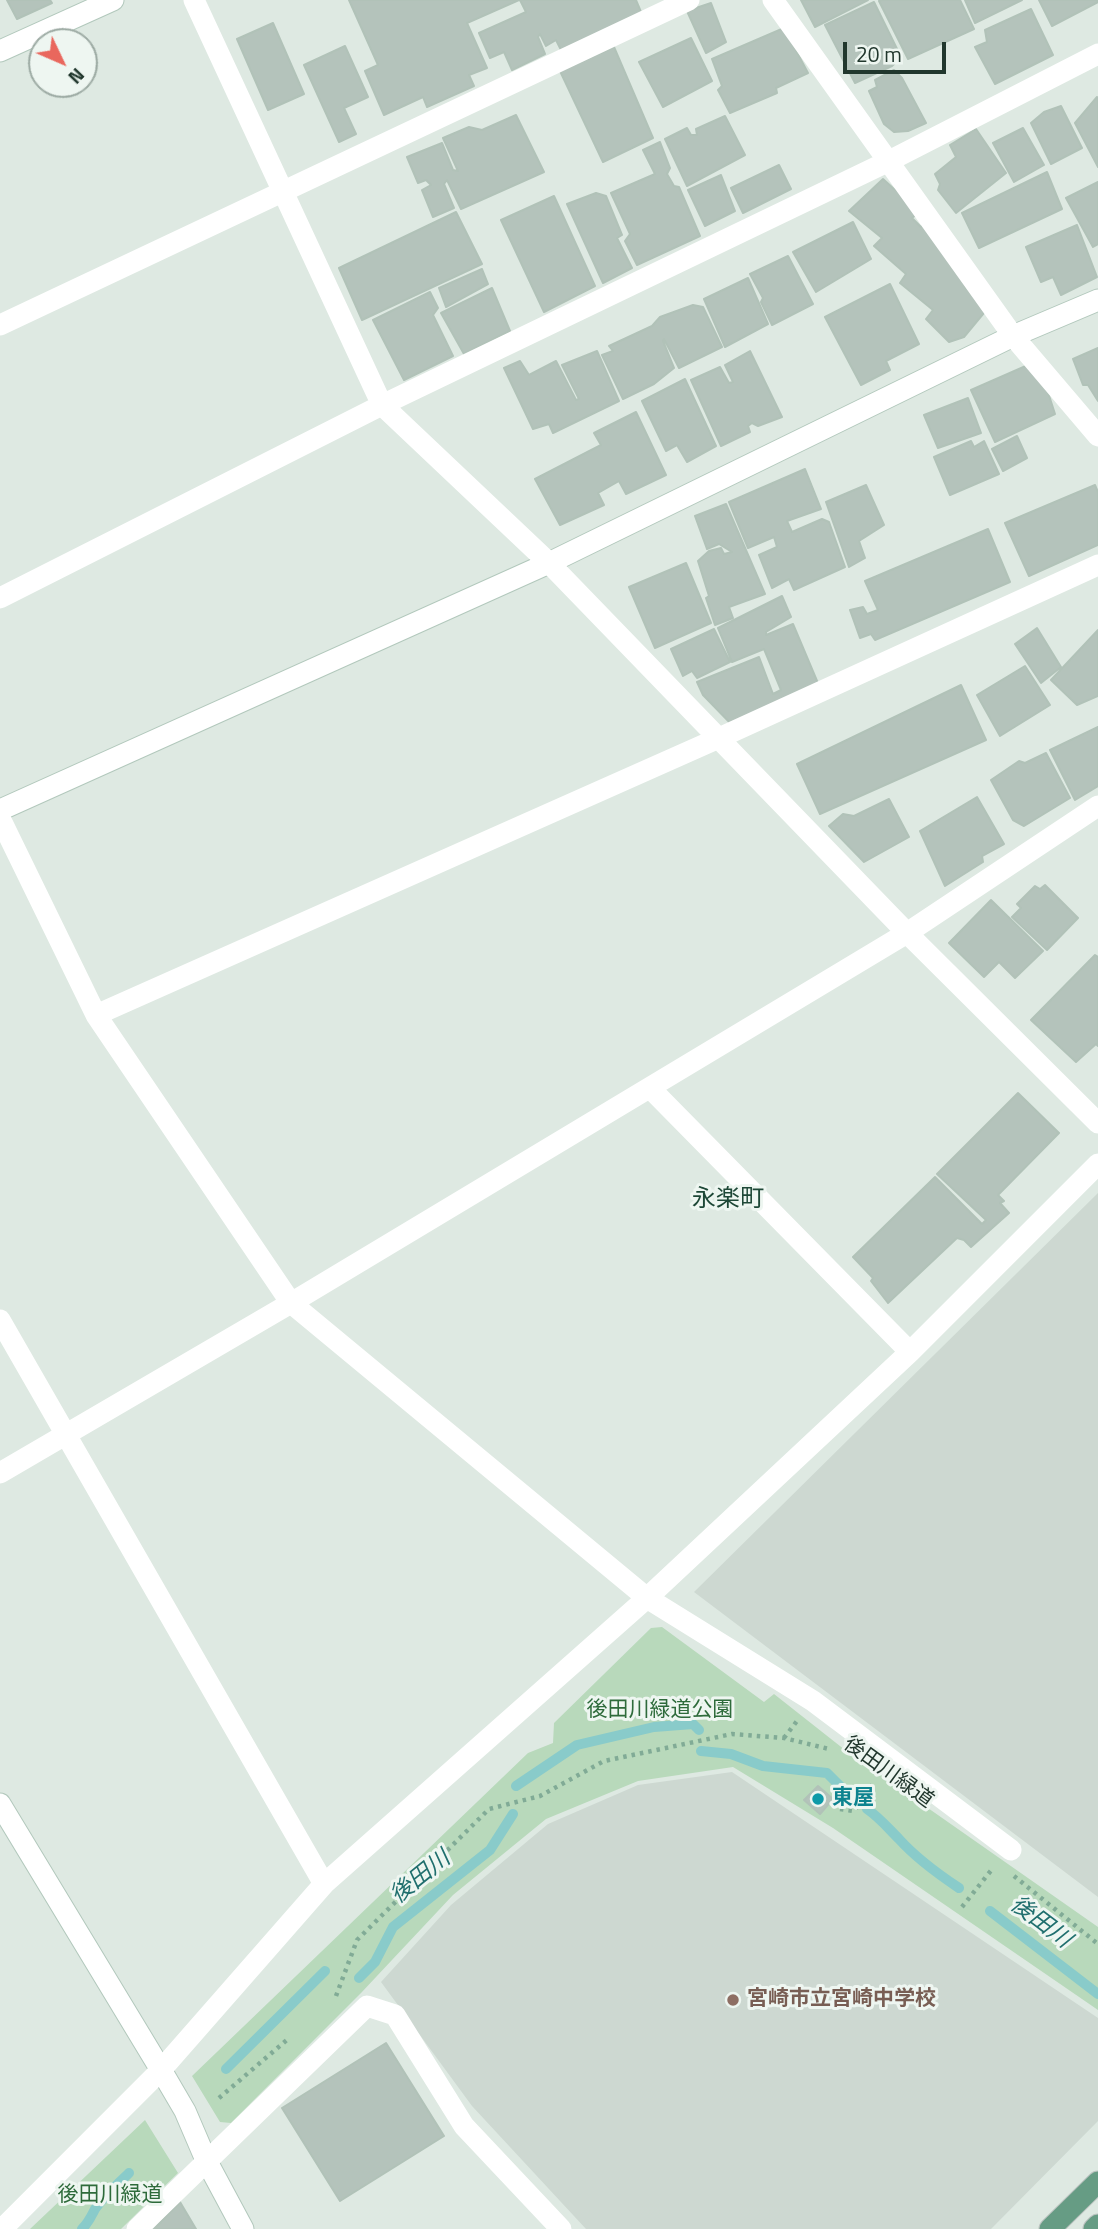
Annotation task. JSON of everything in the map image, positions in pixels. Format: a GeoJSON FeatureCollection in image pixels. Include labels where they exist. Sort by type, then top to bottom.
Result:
{"type":"FeatureCollection","features":[{"type":"Feature","properties":{"kind":"main road"},"geometry":{"type":"LineString","coordinates":[[1050,2229],[1098,2182]]}},
{"type":"Feature","properties":{"kind":"main road"},"geometry":{"type":"LineString","coordinates":[[1094,2229],[1098,2225]]}},
{"type":"Feature","properties":{"kind":"street"},"geometry":{"type":"LineString","coordinates":[[0,51],[113,0]]}},
{"type":"Feature","properties":{"kind":"street"},"geometry":{"type":"LineString","coordinates":[[194,0],[382,405],[550,563],[907,933],[1098,1124]]}},
{"type":"Feature","properties":{"kind":"street"},"geometry":{"type":"LineString","coordinates":[[0,325],[689,0]]}},
{"type":"Feature","properties":{"kind":"street"},"geometry":{"type":"LineString","coordinates":[[773,0],[1013,337],[1098,436]]}},
{"type":"Feature","properties":{"kind":"street"},"geometry":{"type":"LineString","coordinates":[[0,598],[382,405],[889,161],[1098,54]]}},
{"type":"Feature","properties":{"kind":"street"},"geometry":{"type":"LineString","coordinates":[[0,810],[550,563],[1013,337],[1098,300]]}},
{"type":"Feature","properties":{"kind":"street"},"geometry":{"type":"LineString","coordinates":[[96,1015],[719,738],[1098,565]]}},
{"type":"Feature","properties":{"kind":"street"},"geometry":{"type":"LineString","coordinates":[[0,1473],[291,1303],[907,933],[1098,806]]}},
{"type":"Feature","properties":{"kind":"street"},"geometry":{"type":"LineString","coordinates":[[0,818],[96,1015],[291,1303],[647,1598],[813,1701],[1011,1850]]}},
{"type":"Feature","properties":{"kind":"street"},"geometry":{"type":"LineString","coordinates":[[650,1088],[911,1352]]}},
{"type":"Feature","properties":{"kind":"street"},"geometry":{"type":"LineString","coordinates":[[2,2229],[161,2070],[324,1884],[647,1598],[911,1352],[1098,1164]]}},
{"type":"Feature","properties":{"kind":"street"},"geometry":{"type":"LineString","coordinates":[[0,1320],[324,1884]]}},
{"type":"Feature","properties":{"kind":"street"},"geometry":{"type":"LineString","coordinates":[[0,1804],[185,2110],[206,2160],[243,2229]]}},
{"type":"Feature","properties":{"kind":"street"},"geometry":{"type":"LineString","coordinates":[[137,2229],[366,2006],[395,2015],[464,2126],[561,2229]]}},
{"type":"Feature","properties":{"kind":"path","name":"後田川緑道"},"geometry":{"type":"LineString","coordinates":[[334,2000],[357,1940],[489,1809],[540,1796],[604,1761],[732,1734],[784,1738],[830,1749]]}},
{"type":"Feature","properties":{"kind":"path","name":"後田川緑道"},"geometry":{"type":"LineString","coordinates":[[863,1773],[886,1789]]}},
{"type":"Feature","properties":{"kind":"path"},"geometry":{"type":"LineString","coordinates":[[839,1809],[854,1811],[875,1781]]}},
{"type":"Feature","properties":{"kind":"path"},"geometry":{"type":"LineString","coordinates":[[962,1908],[1011,1850]]}},
{"type":"Feature","properties":{"kind":"path"},"geometry":{"type":"LineString","coordinates":[[982,1861],[993,1869],[1012,1875],[1098,1944]]}},
{"type":"Feature","properties":{"kind":"path"},"geometry":{"type":"LineString","coordinates":[[219,2098],[297,2032]]}},
{"type":"Feature","properties":{"kind":"shaded area"},"geometry":{"type":"Polygon","coordinates":[[[1098,1193],[1098,1897],[694,1592],[1098,1193]]]}},
{"type":"Feature","properties":{"kind":"shaded area","name":"宮崎市立宮崎中学校"},"geometry":{"type":"Polygon","coordinates":[[[732,1772],[1098,2018],[1098,2121],[991,2229],[586,2229],[472,2106],[381,1982],[451,1905],[548,1824],[638,1785],[732,1772]]]}},
{"type":"Feature","properties":{"kind":"green space","name":"後田川緑道公園"},"geometry":{"type":"Polygon","coordinates":[[[662,1627],[764,1702],[774,1694],[845,1750],[1098,1927],[1098,2010],[833,1828],[733,1767],[638,1781],[546,1819],[453,1895],[361,1993],[231,2123],[220,2122],[192,2076],[528,1753],[553,1743],[554,1723],[651,1628],[662,1627]]]}},
{"type":"Feature","properties":{"kind":"green space","name":"後田川緑道"},"geometry":{"type":"Polygon","coordinates":[[[145,2120],[178,2173],[121,2229],[30,2229],[145,2120]]]}},
{"type":"Feature","properties":{"kind":"building"},"geometry":{"type":"Polygon","coordinates":[[[7,0],[50,0],[52,3],[17,19],[7,0]]]}},
{"type":"Feature","properties":{"kind":"building"},"geometry":{"type":"Polygon","coordinates":[[[349,0],[519,0],[467,23],[487,68],[469,75],[474,86],[427,107],[423,97],[384,115],[365,71],[378,65],[349,0]]]}},
{"type":"Feature","properties":{"kind":"building"},"geometry":{"type":"Polygon","coordinates":[[[520,0],[636,0],[641,12],[561,50],[556,40],[546,46],[540,34],[538,37],[545,54],[512,70],[504,52],[490,58],[479,33],[526,12],[520,0]]]}},
{"type":"Feature","properties":{"kind":"building"},"geometry":{"type":"Polygon","coordinates":[[[801,0],[868,0],[815,27],[801,0]]]}},
{"type":"Feature","properties":{"kind":"building"},"geometry":{"type":"Polygon","coordinates":[[[960,0],[974,29],[908,59],[879,1],[960,0]]]}},
{"type":"Feature","properties":{"kind":"building"},"geometry":{"type":"Polygon","coordinates":[[[965,0],[1022,0],[975,23],[965,0]]]}},
{"type":"Feature","properties":{"kind":"building"},"geometry":{"type":"Polygon","coordinates":[[[1039,0],[1098,0],[1098,2],[1052,26],[1039,0]]]}},
{"type":"Feature","properties":{"kind":"building"},"geometry":{"type":"Polygon","coordinates":[[[874,2],[901,57],[892,66],[855,83],[825,25],[874,2]]]}},
{"type":"Feature","properties":{"kind":"building"},"geometry":{"type":"Polygon","coordinates":[[[711,3],[726,42],[706,53],[687,11],[711,3]]]}},
{"type":"Feature","properties":{"kind":"building"},"geometry":{"type":"Polygon","coordinates":[[[1031,9],[1053,55],[995,84],[975,47],[987,42],[985,30],[1031,9]]]}},
{"type":"Feature","properties":{"kind":"building"},"geometry":{"type":"Polygon","coordinates":[[[273,23],[304,94],[268,110],[237,39],[273,23]]]}},
{"type":"Feature","properties":{"kind":"building"},"geometry":{"type":"Polygon","coordinates":[[[784,28],[808,73],[776,88],[777,93],[730,113],[718,90],[722,86],[712,59],[784,28]]]}},
{"type":"Feature","properties":{"kind":"building"},"geometry":{"type":"Polygon","coordinates":[[[691,38],[712,81],[663,107],[639,62],[691,38]]]}},
{"type":"Feature","properties":{"kind":"building"},"geometry":{"type":"Polygon","coordinates":[[[345,46],[368,97],[344,108],[356,134],[339,142],[304,65],[345,46]]]}},
{"type":"Feature","properties":{"kind":"building"},"geometry":{"type":"Polygon","coordinates":[[[614,47],[653,138],[603,162],[560,71],[614,47]]]}},
{"type":"Feature","properties":{"kind":"building"},"geometry":{"type":"Polygon","coordinates":[[[894,70],[902,78],[926,123],[908,131],[894,132],[884,124],[869,91],[877,87],[875,80],[894,70]]]}},
{"type":"Feature","properties":{"kind":"building"},"geometry":{"type":"Polygon","coordinates":[[[1098,98],[1098,167],[1075,123],[1098,98]]]}},
{"type":"Feature","properties":{"kind":"building"},"geometry":{"type":"Polygon","coordinates":[[[1061,106],[1082,148],[1051,164],[1031,123],[1044,112],[1061,106]]]}},
{"type":"Feature","properties":{"kind":"building"},"geometry":{"type":"Polygon","coordinates":[[[516,115],[544,172],[461,209],[447,180],[444,184],[454,208],[433,217],[422,190],[431,185],[426,180],[418,183],[407,157],[442,143],[453,170],[458,171],[443,138],[469,127],[482,130],[516,115]]]}},
{"type":"Feature","properties":{"kind":"building"},"geometry":{"type":"Polygon","coordinates":[[[725,116],[745,155],[687,186],[665,139],[687,128],[691,135],[697,135],[696,129],[725,116]]]}},
{"type":"Feature","properties":{"kind":"building"},"geometry":{"type":"Polygon","coordinates":[[[1023,128],[1044,165],[1014,182],[993,143],[1023,128]]]}},
{"type":"Feature","properties":{"kind":"building"},"geometry":{"type":"Polygon","coordinates":[[[976,129],[1006,173],[956,213],[938,190],[940,184],[935,174],[956,157],[950,145],[976,129]]]}},
{"type":"Feature","properties":{"kind":"building"},"geometry":{"type":"Polygon","coordinates":[[[660,142],[670,168],[667,174],[674,186],[679,187],[700,236],[637,265],[625,241],[630,234],[611,193],[655,174],[643,150],[660,142]]]}},
{"type":"Feature","properties":{"kind":"building"},"geometry":{"type":"Polygon","coordinates":[[[779,165],[791,189],[743,213],[731,188],[779,165]]]}},
{"type":"Feature","properties":{"kind":"building"},"geometry":{"type":"Polygon","coordinates":[[[1047,172],[1062,209],[979,248],[962,213],[1047,172]]]}},
{"type":"Feature","properties":{"kind":"building"},"geometry":{"type":"Polygon","coordinates":[[[721,175],[735,211],[705,226],[688,190],[721,175]]]}},
{"type":"Feature","properties":{"kind":"building"},"geometry":{"type":"Polygon","coordinates":[[[883,179],[899,190],[917,214],[912,218],[921,227],[923,225],[970,281],[965,287],[988,308],[964,337],[949,342],[926,319],[933,310],[900,283],[906,274],[874,246],[882,238],[849,211],[883,179]]]}},
{"type":"Feature","properties":{"kind":"building"},"geometry":{"type":"Polygon","coordinates":[[[1098,182],[1098,244],[1093,247],[1066,198],[1098,182]]]}},
{"type":"Feature","properties":{"kind":"building"},"geometry":{"type":"Polygon","coordinates":[[[596,193],[606,196],[622,235],[617,238],[632,268],[603,283],[567,204],[596,193]]]}},
{"type":"Feature","properties":{"kind":"building"},"geometry":{"type":"Polygon","coordinates":[[[554,196],[595,286],[544,312],[501,220],[554,196]]]}},
{"type":"Feature","properties":{"kind":"building"},"geometry":{"type":"Polygon","coordinates":[[[456,212],[482,264],[362,320],[339,268],[456,212]]]}},
{"type":"Feature","properties":{"kind":"building"},"geometry":{"type":"Polygon","coordinates":[[[853,222],[871,259],[816,292],[793,252],[853,222]]]}},
{"type":"Feature","properties":{"kind":"building"},"geometry":{"type":"Polygon","coordinates":[[[1077,225],[1097,277],[1061,295],[1053,277],[1041,282],[1026,247],[1077,225]]]}},
{"type":"Feature","properties":{"kind":"building"},"geometry":{"type":"Polygon","coordinates":[[[788,256],[813,304],[772,325],[761,302],[763,298],[750,274],[788,256]]]}},
{"type":"Feature","properties":{"kind":"building"},"geometry":{"type":"Polygon","coordinates":[[[482,269],[488,284],[446,307],[439,288],[482,269]]]}},
{"type":"Feature","properties":{"kind":"building"},"geometry":{"type":"Polygon","coordinates":[[[748,278],[768,324],[725,347],[704,299],[748,278]]]}},
{"type":"Feature","properties":{"kind":"building"},"geometry":{"type":"Polygon","coordinates":[[[890,284],[919,344],[886,361],[890,370],[861,385],[825,317],[890,284]]]}},
{"type":"Feature","properties":{"kind":"building"},"geometry":{"type":"Polygon","coordinates":[[[492,288],[510,331],[464,354],[441,313],[492,288]]]}},
{"type":"Feature","properties":{"kind":"building"},"geometry":{"type":"Polygon","coordinates":[[[430,292],[438,308],[433,315],[453,356],[404,380],[373,320],[430,292]]]}},
{"type":"Feature","properties":{"kind":"building"},"geometry":{"type":"Polygon","coordinates":[[[693,305],[703,307],[722,347],[679,368],[664,339],[674,368],[654,384],[623,399],[602,355],[613,351],[609,346],[652,326],[660,317],[693,305]]]}},
{"type":"Feature","properties":{"kind":"building"},"geometry":{"type":"Polygon","coordinates":[[[1098,348],[1098,401],[1088,385],[1083,385],[1073,359],[1098,348]]]}},
{"type":"Feature","properties":{"kind":"building"},"geometry":{"type":"Polygon","coordinates":[[[597,351],[619,401],[553,433],[549,424],[533,429],[504,368],[520,361],[529,375],[556,361],[576,400],[579,399],[562,365],[597,351]]]}},
{"type":"Feature","properties":{"kind":"building"},"geometry":{"type":"Polygon","coordinates":[[[750,351],[782,417],[758,426],[752,423],[748,426],[750,432],[721,446],[691,380],[720,367],[729,383],[733,382],[725,365],[750,351]]]}},
{"type":"Feature","properties":{"kind":"building"},"geometry":{"type":"Polygon","coordinates":[[[1028,365],[1044,380],[1055,414],[995,442],[971,390],[1028,365]]]}},
{"type":"Feature","properties":{"kind":"building"},"geometry":{"type":"Polygon","coordinates":[[[685,379],[716,446],[687,462],[677,445],[666,451],[642,401],[685,379]]]}},
{"type":"Feature","properties":{"kind":"building"},"geometry":{"type":"Polygon","coordinates":[[[968,398],[981,433],[938,448],[924,415],[968,398]]]}},
{"type":"Feature","properties":{"kind":"building"},"geometry":{"type":"Polygon","coordinates":[[[636,412],[666,475],[626,494],[619,481],[598,493],[604,505],[560,525],[535,479],[601,445],[594,433],[636,412]]]}},
{"type":"Feature","properties":{"kind":"building"},"geometry":{"type":"Polygon","coordinates":[[[1017,436],[1027,458],[1003,471],[992,449],[1017,436]]]}},
{"type":"Feature","properties":{"kind":"building"},"geometry":{"type":"Polygon","coordinates":[[[971,441],[974,447],[984,441],[999,474],[950,495],[934,457],[971,441]]]}},
{"type":"Feature","properties":{"kind":"building"},"geometry":{"type":"Polygon","coordinates":[[[805,469],[821,509],[787,521],[792,532],[822,519],[829,522],[845,567],[794,590],[789,579],[772,588],[759,555],[777,547],[774,537],[748,548],[729,502],[805,469]]]}},
{"type":"Feature","properties":{"kind":"building"},"geometry":{"type":"Polygon","coordinates":[[[866,485],[884,525],[859,541],[865,558],[849,567],[826,502],[866,485]]]}},
{"type":"Feature","properties":{"kind":"building"},"geometry":{"type":"Polygon","coordinates":[[[1095,485],[1098,492],[1098,545],[1029,576],[1005,523],[1095,485]]]}},
{"type":"Feature","properties":{"kind":"building"},"geometry":{"type":"Polygon","coordinates":[[[726,504],[765,594],[729,607],[733,618],[715,625],[698,561],[709,551],[721,548],[724,554],[732,552],[719,544],[707,549],[695,516],[726,504]]]}},
{"type":"Feature","properties":{"kind":"building"},"geometry":{"type":"Polygon","coordinates":[[[988,529],[1010,582],[875,640],[871,634],[860,638],[850,610],[863,607],[867,614],[878,610],[865,581],[988,529]]]}},
{"type":"Feature","properties":{"kind":"building"},"geometry":{"type":"Polygon","coordinates":[[[686,563],[711,623],[655,648],[629,587],[686,563]]]}},
{"type":"Feature","properties":{"kind":"building"},"geometry":{"type":"Polygon","coordinates":[[[782,596],[791,617],[766,632],[766,635],[793,624],[820,688],[735,728],[703,695],[697,682],[759,657],[773,694],[781,690],[764,649],[732,662],[718,628],[782,596]]]}},
{"type":"Feature","properties":{"kind":"building"},"geometry":{"type":"Polygon","coordinates":[[[1037,628],[1061,667],[1041,683],[1015,644],[1037,628]]]}},
{"type":"Feature","properties":{"kind":"building"},"geometry":{"type":"Polygon","coordinates":[[[714,629],[730,662],[697,678],[692,671],[683,676],[671,649],[714,629]]]}},
{"type":"Feature","properties":{"kind":"building"},"geometry":{"type":"Polygon","coordinates":[[[1098,630],[1098,696],[1077,705],[1051,680],[1098,630]]]}},
{"type":"Feature","properties":{"kind":"building"},"geometry":{"type":"Polygon","coordinates":[[[1025,666],[1050,705],[1000,736],[977,695],[1025,666]]]}},
{"type":"Feature","properties":{"kind":"building"},"geometry":{"type":"Polygon","coordinates":[[[961,685],[986,740],[820,814],[797,764],[961,685]]]}},
{"type":"Feature","properties":{"kind":"building"},"geometry":{"type":"Polygon","coordinates":[[[1098,727],[1098,786],[1075,800],[1050,750],[1098,727]]]}},
{"type":"Feature","properties":{"kind":"building"},"geometry":{"type":"Polygon","coordinates":[[[1046,753],[1070,798],[1024,826],[1013,820],[991,780],[1019,761],[1025,763],[1046,753]]]}},
{"type":"Feature","properties":{"kind":"building"},"geometry":{"type":"Polygon","coordinates":[[[977,797],[1004,844],[982,856],[983,862],[945,886],[920,831],[977,797]]]}},
{"type":"Feature","properties":{"kind":"building"},"geometry":{"type":"Polygon","coordinates":[[[889,799],[909,837],[864,862],[829,826],[843,814],[854,816],[889,799]]]}},
{"type":"Feature","properties":{"kind":"building"},"geometry":{"type":"Polygon","coordinates":[[[1045,885],[1078,918],[1047,950],[1012,917],[1021,908],[1017,904],[1035,886],[1040,889],[1045,885]]]}},
{"type":"Feature","properties":{"kind":"building"},"geometry":{"type":"Polygon","coordinates":[[[991,900],[1043,951],[1015,978],[999,962],[984,977],[949,943],[991,900]]]}},
{"type":"Feature","properties":{"kind":"building"},"geometry":{"type":"Polygon","coordinates":[[[1095,955],[1098,957],[1098,1046],[1096,1044],[1076,1062],[1031,1020],[1095,955]]]}},
{"type":"Feature","properties":{"kind":"building"},"geometry":{"type":"Polygon","coordinates":[[[1018,1093],[1059,1133],[998,1195],[1004,1201],[1000,1203],[1009,1213],[971,1247],[964,1240],[957,1238],[888,1303],[871,1281],[873,1278],[853,1257],[935,1177],[982,1224],[986,1220],[937,1174],[1018,1093]]]}},
{"type":"Feature","properties":{"kind":"building","name":"東屋"},"geometry":{"type":"Polygon","coordinates":[[[818,1786],[833,1799],[820,1814],[804,1800],[818,1786]]]}},
{"type":"Feature","properties":{"kind":"building"},"geometry":{"type":"Polygon","coordinates":[[[386,2043],[444,2136],[340,2201],[282,2108],[386,2043]]]}},
{"type":"Feature","properties":{"kind":"building"},"geometry":{"type":"Polygon","coordinates":[[[180,2202],[196,2229],[154,2229],[180,2202]]]}},
{"type":"Feature","properties":{"kind":"waterway","name":"後田川"},"geometry":{"type":"LineString","coordinates":[[516,1786],[577,1745],[654,1727],[693,1724],[699,1730]]}},
{"type":"Feature","properties":{"kind":"waterway","name":"後田川"},"geometry":{"type":"LineString","coordinates":[[701,1751],[731,1754],[763,1766],[827,1773],[850,1796]]}},
{"type":"Feature","properties":{"kind":"waterway","name":"後田川"},"geometry":{"type":"LineString","coordinates":[[867,1809],[920,1859],[959,1888]]}},
{"type":"Feature","properties":{"kind":"waterway","name":"後田川"},"geometry":{"type":"LineString","coordinates":[[359,1978],[375,1962],[393,1927],[490,1850],[513,1814]]}},
{"type":"Feature","properties":{"kind":"waterway","name":"後田川"},"geometry":{"type":"LineString","coordinates":[[990,1911],[1098,1994]]}},
{"type":"Feature","properties":{"kind":"waterway","name":"後田川"},"geometry":{"type":"LineString","coordinates":[[226,2069],[325,1971]]}},
{"type":"Feature","properties":{"kind":"waterway","name":"後田川"},"geometry":{"type":"LineString","coordinates":[[82,2229],[102,2200],[129,2173]]}},
{"type":"Feature","properties":{"kind":"place","name":"東屋"},"geometry":{"type":"Point","coordinates":[818,1799]}},
{"type":"Feature","properties":{"kind":"place","name":"宮崎市立宮崎中学校"},"geometry":{"type":"Point","coordinates":[733,2000]}},
{"type":"Feature","properties":{"kind":"district","name":"永楽町"},"geometry":{"type":"Point","coordinates":[728,1200]}}]}
